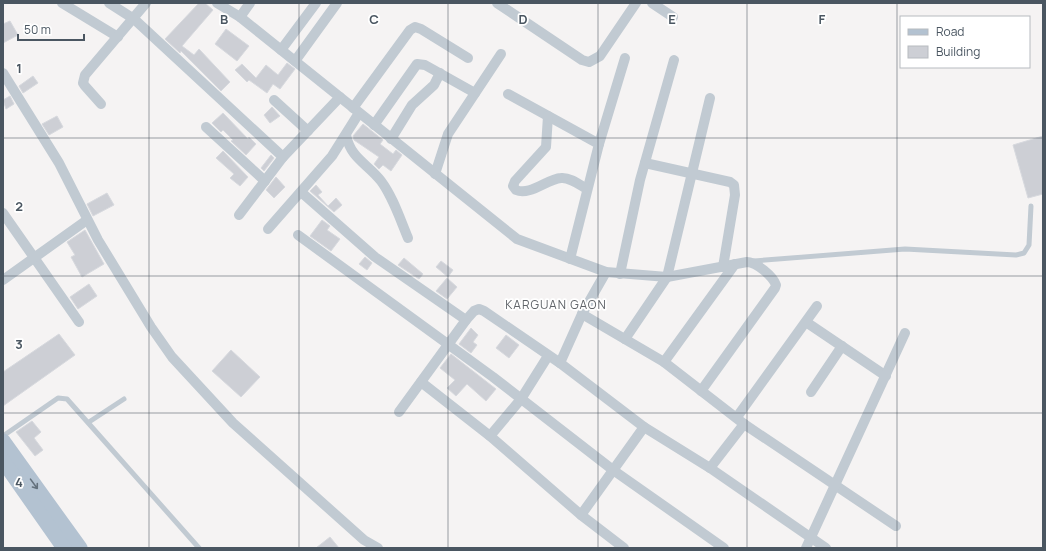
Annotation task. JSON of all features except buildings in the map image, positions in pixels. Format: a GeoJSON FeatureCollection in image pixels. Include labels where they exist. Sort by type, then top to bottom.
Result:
{"type":"FeatureCollection","features":[{"type":"Feature","properties":{"kind":"main road"},"geometry":{"type":"LineString","coordinates":[[3,441],[80,548]]}},
{"type":"Feature","properties":{"kind":"main road"},"geometry":{"type":"LineString","coordinates":[[3,461],[64,548]]}},
{"type":"Feature","properties":{"kind":"street"},"geometry":{"type":"LineString","coordinates":[[62,3],[118,37]]}},
{"type":"Feature","properties":{"kind":"street"},"geometry":{"type":"LineString","coordinates":[[109,3],[134,19],[283,157]]}},
{"type":"Feature","properties":{"kind":"street"},"geometry":{"type":"LineString","coordinates":[[101,104],[85,86],[83,79],[146,3]]}},
{"type":"Feature","properties":{"kind":"street"},"geometry":{"type":"LineString","coordinates":[[217,3],[240,17],[517,239],[606,272],[667,277],[751,262],[773,279],[776,285],[701,391]]}},
{"type":"Feature","properties":{"kind":"street"},"geometry":{"type":"LineString","coordinates":[[240,17],[250,3]]}},
{"type":"Feature","properties":{"kind":"street"},"geometry":{"type":"LineString","coordinates":[[281,50],[316,3]]}},
{"type":"Feature","properties":{"kind":"street"},"geometry":{"type":"LineString","coordinates":[[295,61],[337,3]]}},
{"type":"Feature","properties":{"kind":"street"},"geometry":{"type":"LineString","coordinates":[[497,3],[582,60],[589,62],[600,56],[636,3]]}},
{"type":"Feature","properties":{"kind":"street"},"geometry":{"type":"LineString","coordinates":[[652,3],[673,17]]}},
{"type":"Feature","properties":{"kind":"street"},"geometry":{"type":"LineString","coordinates":[[268,229],[332,156],[346,135],[356,110],[410,30],[415,27],[421,29],[468,58]]}},
{"type":"Feature","properties":{"kind":"street"},"geometry":{"type":"LineString","coordinates":[[435,174],[448,134],[501,54]]}},
{"type":"Feature","properties":{"kind":"street"},"geometry":{"type":"LineString","coordinates":[[570,259],[599,144],[624,58]]}},
{"type":"Feature","properties":{"kind":"street"},"geometry":{"type":"LineString","coordinates":[[620,274],[645,162],[674,60]]}},
{"type":"Feature","properties":{"kind":"street"},"geometry":{"type":"LineString","coordinates":[[374,125],[414,66],[417,64],[426,65],[475,93]]}},
{"type":"Feature","properties":{"kind":"street"},"geometry":{"type":"LineString","coordinates":[[3,73],[59,163],[87,220],[151,327],[172,357],[233,423],[364,540],[378,548]]}},
{"type":"Feature","properties":{"kind":"street"},"geometry":{"type":"LineString","coordinates":[[391,139],[417,99],[434,85],[440,73]]}},
{"type":"Feature","properties":{"kind":"street"},"geometry":{"type":"LineString","coordinates":[[508,94],[599,144]]}},
{"type":"Feature","properties":{"kind":"street"},"geometry":{"type":"LineString","coordinates":[[240,215],[283,157],[340,97]]}},
{"type":"Feature","properties":{"kind":"street"},"geometry":{"type":"LineString","coordinates":[[624,339],[667,277],[710,98]]}},
{"type":"Feature","properties":{"kind":"street"},"geometry":{"type":"LineString","coordinates":[[274,100],[308,132]]}},
{"type":"Feature","properties":{"kind":"street"},"geometry":{"type":"LineString","coordinates":[[548,116],[546,147],[515,181],[514,186],[516,190],[524,191],[561,178],[570,180],[587,189]]}},
{"type":"Feature","properties":{"kind":"street"},"geometry":{"type":"LineString","coordinates":[[206,127],[265,181]]}},
{"type":"Feature","properties":{"kind":"street"},"geometry":{"type":"LineString","coordinates":[[346,135],[351,152],[375,175],[387,191],[408,238]]}},
{"type":"Feature","properties":{"kind":"street"},"geometry":{"type":"LineString","coordinates":[[645,162],[730,182],[734,185],[735,195],[723,267]]}},
{"type":"Feature","properties":{"kind":"street"},"geometry":{"type":"LineString","coordinates":[[301,192],[376,257],[466,320]]}},
{"type":"Feature","properties":{"kind":"street"},"geometry":{"type":"LineString","coordinates":[[3,213],[79,322]]}},
{"type":"Feature","properties":{"kind":"street"},"geometry":{"type":"LineString","coordinates":[[3,280],[87,220]]}},
{"type":"Feature","properties":{"kind":"street"},"geometry":{"type":"LineString","coordinates":[[298,235],[521,398],[613,470],[724,548]]}},
{"type":"Feature","properties":{"kind":"street"},"geometry":{"type":"LineString","coordinates":[[664,362],[735,264]]}},
{"type":"Feature","properties":{"kind":"street"},"geometry":{"type":"LineString","coordinates":[[560,363],[582,314],[606,272]]}},
{"type":"Feature","properties":{"kind":"street"},"geometry":{"type":"LineString","coordinates":[[710,468],[817,306]]}},
{"type":"Feature","properties":{"kind":"street"},"geometry":{"type":"LineString","coordinates":[[399,412],[447,344],[466,320],[474,311],[478,309],[560,363],[644,427],[710,468],[826,548]]}},
{"type":"Feature","properties":{"kind":"street"},"geometry":{"type":"LineString","coordinates":[[582,314],[664,362],[741,421],[896,526]]}},
{"type":"Feature","properties":{"kind":"street"},"geometry":{"type":"LineString","coordinates":[[806,322],[886,376]]}},
{"type":"Feature","properties":{"kind":"street"},"geometry":{"type":"LineString","coordinates":[[806,548],[812,538],[905,333]]}},
{"type":"Feature","properties":{"kind":"street"},"geometry":{"type":"LineString","coordinates":[[811,392],[842,346]]}},
{"type":"Feature","properties":{"kind":"street"},"geometry":{"type":"LineString","coordinates":[[490,436],[521,398],[548,356]]}},
{"type":"Feature","properties":{"kind":"street"},"geometry":{"type":"LineString","coordinates":[[421,382],[490,436],[581,515],[624,548]]}},
{"type":"Feature","properties":{"kind":"street"},"geometry":{"type":"LineString","coordinates":[[581,515],[644,427]]}},
{"type":"Feature","properties":{"kind":"lane"},"geometry":{"type":"LineString","coordinates":[[751,262],[906,248],[1016,255],[1024,253],[1029,245],[1031,206]]}},
{"type":"Feature","properties":{"kind":"lane"},"geometry":{"type":"LineString","coordinates":[[3,436],[58,398],[67,399],[89,422],[199,548]]}},
{"type":"Feature","properties":{"kind":"lane"},"geometry":{"type":"LineString","coordinates":[[89,422],[124,399]]}},
{"type":"Feature","properties":{"kind":"district","name":"KARGUAN GAON"},"geometry":{"type":"Point","coordinates":[556,304]}}]}
